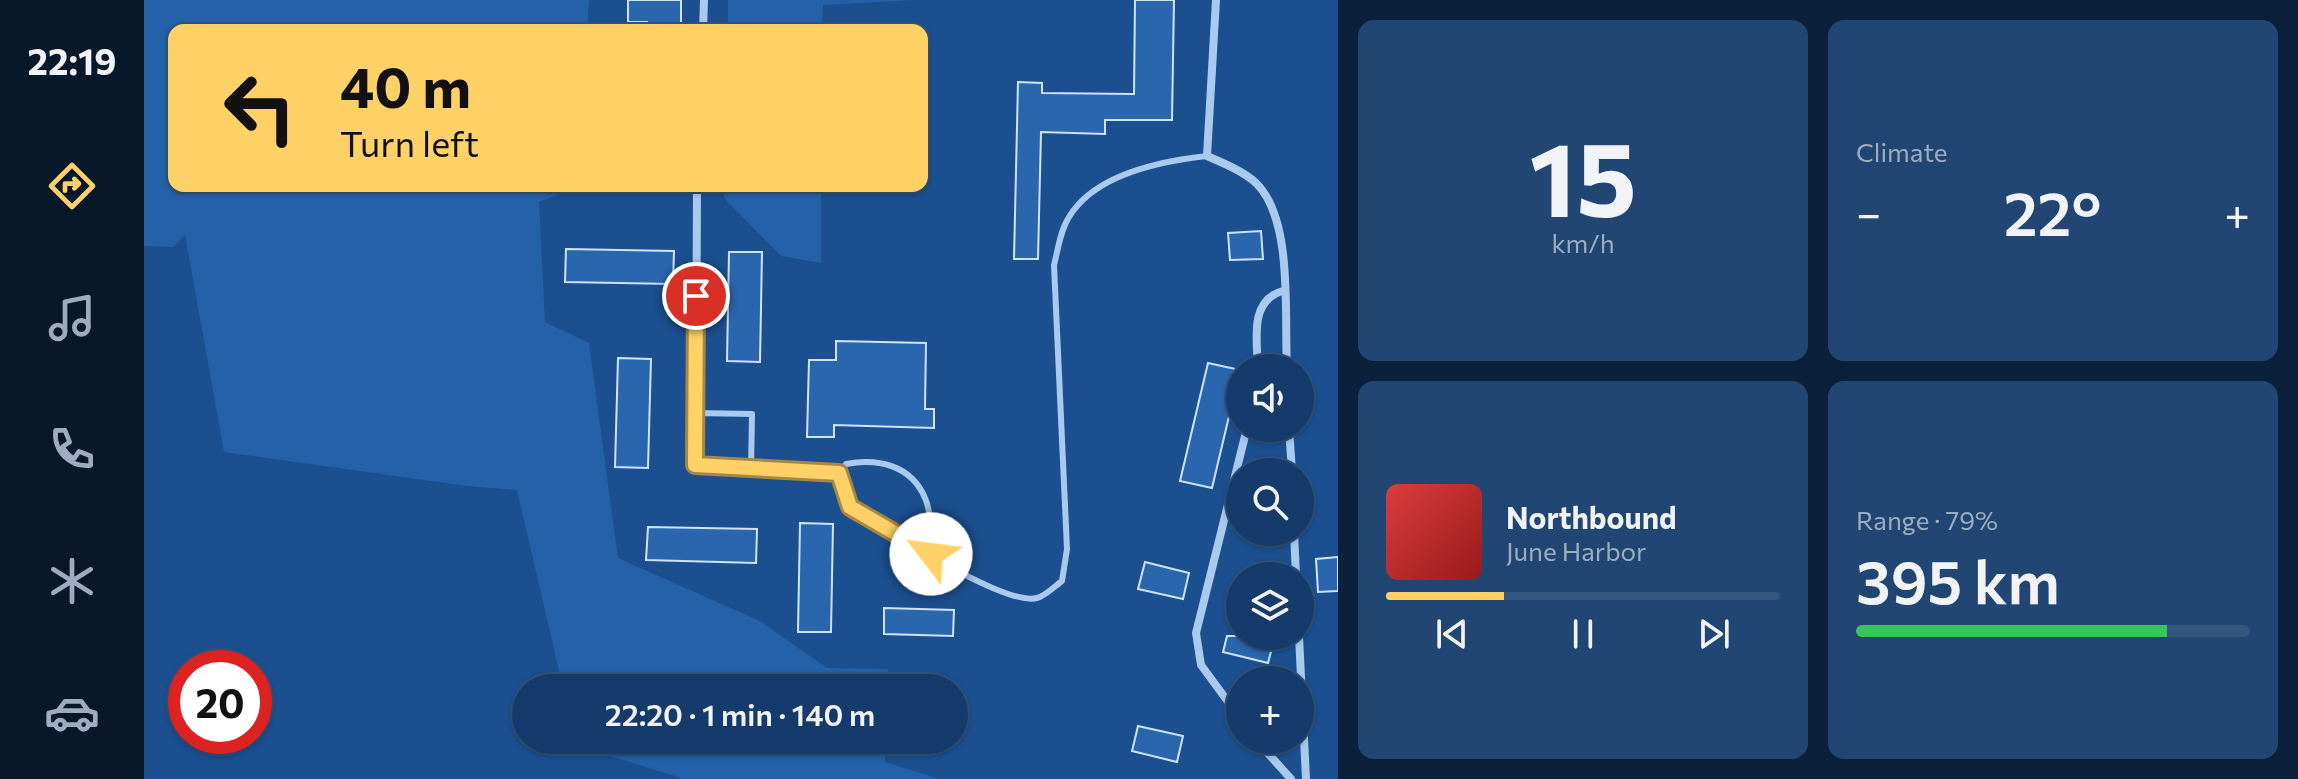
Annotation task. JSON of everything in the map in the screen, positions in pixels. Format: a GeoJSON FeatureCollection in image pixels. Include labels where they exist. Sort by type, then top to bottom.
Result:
{"type":"FeatureCollection","features":[{"type":"Feature","properties":{"kind":"street"},"geometry":{"type":"LineString","coordinates":[[703,24],[704,0]]}},
{"type":"Feature","properties":{"kind":"street"},"geometry":{"type":"LineString","coordinates":[[1216,0],[1207,156],[1255,183],[1272,205],[1280,229],[1286,354]]}},
{"type":"Feature","properties":{"kind":"street"},"geometry":{"type":"LineString","coordinates":[[696,413],[697,192]]}},
{"type":"Feature","properties":{"kind":"street"},"geometry":{"type":"LineString","coordinates":[[1258,354],[1257,316],[1265,301],[1283,291]]}},
{"type":"Feature","properties":{"kind":"street"},"geometry":{"type":"LineString","coordinates":[[1226,699],[1201,665],[1196,633],[1244,442]]}},
{"type":"Feature","properties":{"kind":"street"},"geometry":{"type":"LineString","coordinates":[[1300,650],[1306,779]]}},
{"type":"Feature","properties":{"kind":"street"},"geometry":{"type":"LineString","coordinates":[[1269,754],[1291,779]]}},
{"type":"Feature","properties":{"kind":"lane"},"geometry":{"type":"LineString","coordinates":[[839,473],[850,507],[1011,596],[1037,598],[1062,581],[1067,549],[1054,265],[1059,243],[1069,217],[1109,181],[1175,159],[1207,156]]}},
{"type":"Feature","properties":{"kind":"lane"},"geometry":{"type":"LineString","coordinates":[[751,469],[752,414],[696,413],[695,465],[751,469],[839,473]]}},
{"type":"Feature","properties":{"kind":"lane"},"geometry":{"type":"LineString","coordinates":[[839,473],[846,464],[888,462],[908,476],[926,499],[931,554]]}},
{"type":"Feature","properties":{"kind":"shaded area"},"geometry":{"type":"Polygon","coordinates":[[[144,0],[589,0],[587,24],[168,24],[168,192],[565,192],[539,202],[545,322],[589,343],[618,558],[760,621],[827,668],[888,669],[888,674],[560,674],[517,490],[467,486],[224,452],[185,235],[173,247],[144,246],[144,0]]]}},
{"type":"Feature","properties":{"kind":"shaded area"},"geometry":{"type":"Polygon","coordinates":[[[728,0],[913,0],[823,5],[822,24],[728,24],[728,0]]]}},
{"type":"Feature","properties":{"kind":"shaded area"},"geometry":{"type":"Polygon","coordinates":[[[724,192],[821,192],[821,263],[781,256],[724,198],[724,192]]]}},
{"type":"Feature","properties":{"kind":"shaded area"},"geometry":{"type":"Polygon","coordinates":[[[605,754],[885,754],[885,762],[940,779],[684,779],[605,754]]]}},
{"type":"Feature","properties":{"kind":"building"},"geometry":{"type":"Polygon","coordinates":[[[628,0],[681,0],[681,24],[628,22],[628,0]]]}},
{"type":"Feature","properties":{"kind":"building"},"geometry":{"type":"Polygon","coordinates":[[[1135,0],[1174,0],[1172,120],[1105,120],[1105,134],[1041,132],[1038,259],[1014,259],[1018,82],[1042,83],[1042,93],[1134,94],[1135,0]]]}},
{"type":"Feature","properties":{"kind":"building"},"geometry":{"type":"Polygon","coordinates":[[[1261,231],[1263,259],[1230,260],[1228,233],[1261,231]]]}},
{"type":"Feature","properties":{"kind":"building"},"geometry":{"type":"Polygon","coordinates":[[[566,249],[674,251],[673,284],[565,282],[566,249]]]}},
{"type":"Feature","properties":{"kind":"building"},"geometry":{"type":"Polygon","coordinates":[[[729,252],[762,252],[760,362],[727,361],[729,252]]]}},
{"type":"Feature","properties":{"kind":"building"},"geometry":{"type":"Polygon","coordinates":[[[836,341],[926,343],[925,409],[934,409],[934,428],[834,425],[834,437],[807,437],[809,360],[836,360],[836,341]]]}},
{"type":"Feature","properties":{"kind":"building"},"geometry":{"type":"Polygon","coordinates":[[[618,358],[651,359],[648,468],[615,467],[618,358]]]}},
{"type":"Feature","properties":{"kind":"building"},"geometry":{"type":"Polygon","coordinates":[[[1208,363],[1226,367],[1226,429],[1212,488],[1180,481],[1208,363]]]}},
{"type":"Feature","properties":{"kind":"building"},"geometry":{"type":"Polygon","coordinates":[[[800,523],[833,524],[831,632],[798,632],[800,523]]]}},
{"type":"Feature","properties":{"kind":"building"},"geometry":{"type":"Polygon","coordinates":[[[648,527],[757,529],[756,563],[646,560],[648,527]]]}},
{"type":"Feature","properties":{"kind":"building"},"geometry":{"type":"Polygon","coordinates":[[[1338,557],[1338,591],[1318,592],[1316,559],[1338,557]]]}},
{"type":"Feature","properties":{"kind":"building"},"geometry":{"type":"Polygon","coordinates":[[[1145,562],[1189,573],[1183,599],[1138,589],[1145,562]]]}},
{"type":"Feature","properties":{"kind":"building"},"geometry":{"type":"Polygon","coordinates":[[[884,608],[954,610],[953,636],[884,634],[884,608]]]}},
{"type":"Feature","properties":{"kind":"building"},"geometry":{"type":"Polygon","coordinates":[[[1226,640],[1226,650],[1271,650],[1268,663],[1223,652],[1226,640]]]}},
{"type":"Feature","properties":{"kind":"building"},"geometry":{"type":"Polygon","coordinates":[[[1138,726],[1183,736],[1177,762],[1132,751],[1138,726]]]}},
{"type":"Feature","properties":{"kind":"route"},"geometry":{"type":"LineString","coordinates":[[696,296],[695,465],[839,473],[840,486],[850,507],[931,554]]}}]}
